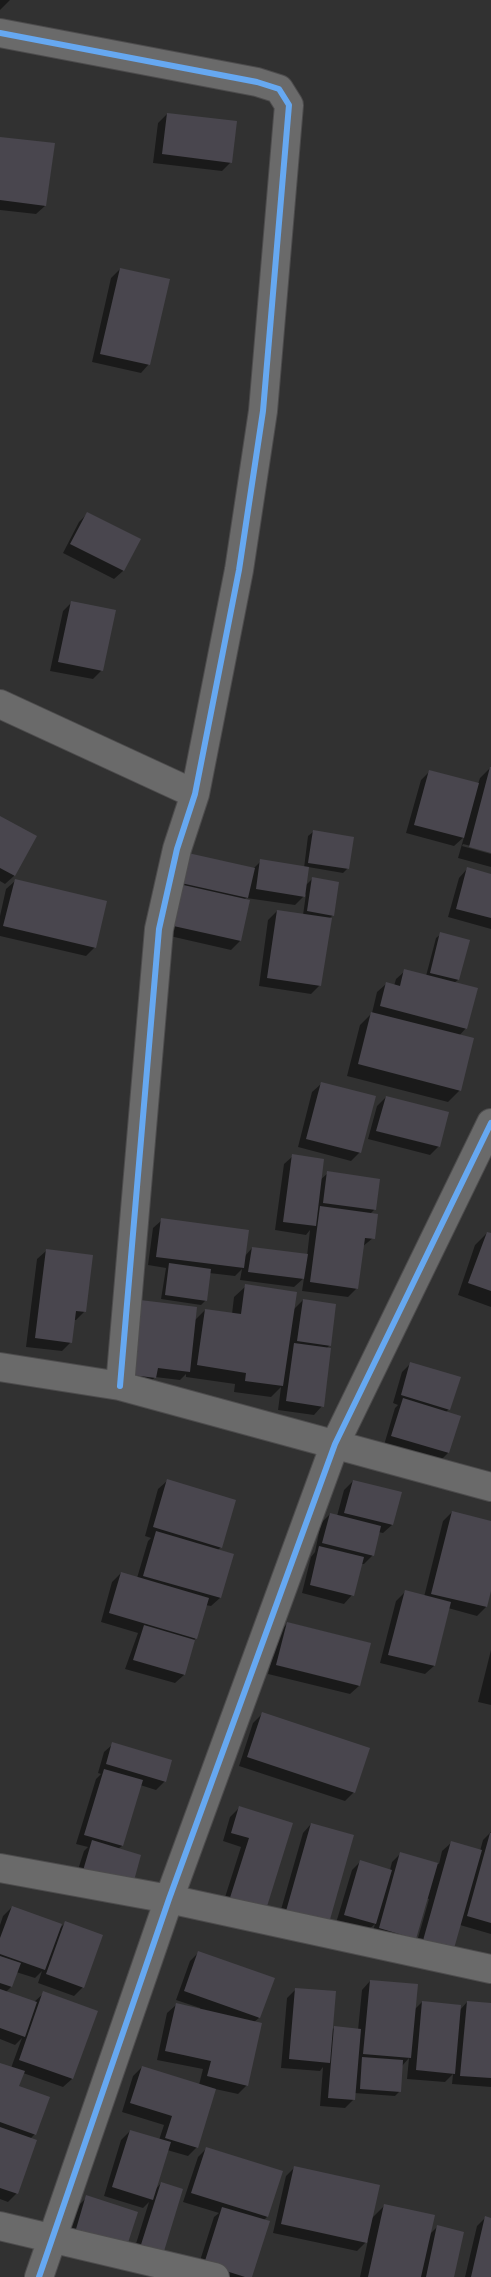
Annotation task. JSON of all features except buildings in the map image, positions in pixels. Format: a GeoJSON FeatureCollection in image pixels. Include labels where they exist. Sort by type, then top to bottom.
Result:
{"type":"FeatureCollection","features":[{"type":"Feature","properties":{"kind":"street"},"geometry":{"type":"LineString","coordinates":[[0,33],[257,82],[279,89],[289,105],[263,412],[239,570],[195,794],[177,849],[159,928],[120,1386]]}},
{"type":"Feature","properties":{"kind":"street"},"geometry":{"type":"LineString","coordinates":[[0,704],[195,794]]}},
{"type":"Feature","properties":{"kind":"street"},"geometry":{"type":"LineString","coordinates":[[40,2277],[169,1899],[336,1444],[491,1123]]}},
{"type":"Feature","properties":{"kind":"street"},"geometry":{"type":"LineString","coordinates":[[0,1367],[120,1386],[491,1488]]}},
{"type":"Feature","properties":{"kind":"street"},"geometry":{"type":"LineString","coordinates":[[0,1868],[169,1899],[491,1969]]}},
{"type":"Feature","properties":{"kind":"street"},"geometry":{"type":"LineString","coordinates":[[0,2226],[215,2277]]}},
{"type":"Feature","properties":{"kind":"cycle path"},"geometry":{"type":"LineString","coordinates":[[0,33],[257,82],[279,89],[289,105],[263,411],[239,570],[195,794],[177,849],[159,929],[120,1386]]}},
{"type":"Feature","properties":{"kind":"cycle path"},"geometry":{"type":"LineString","coordinates":[[39,2277],[169,1899],[335,1444],[491,1123]]}}]}
